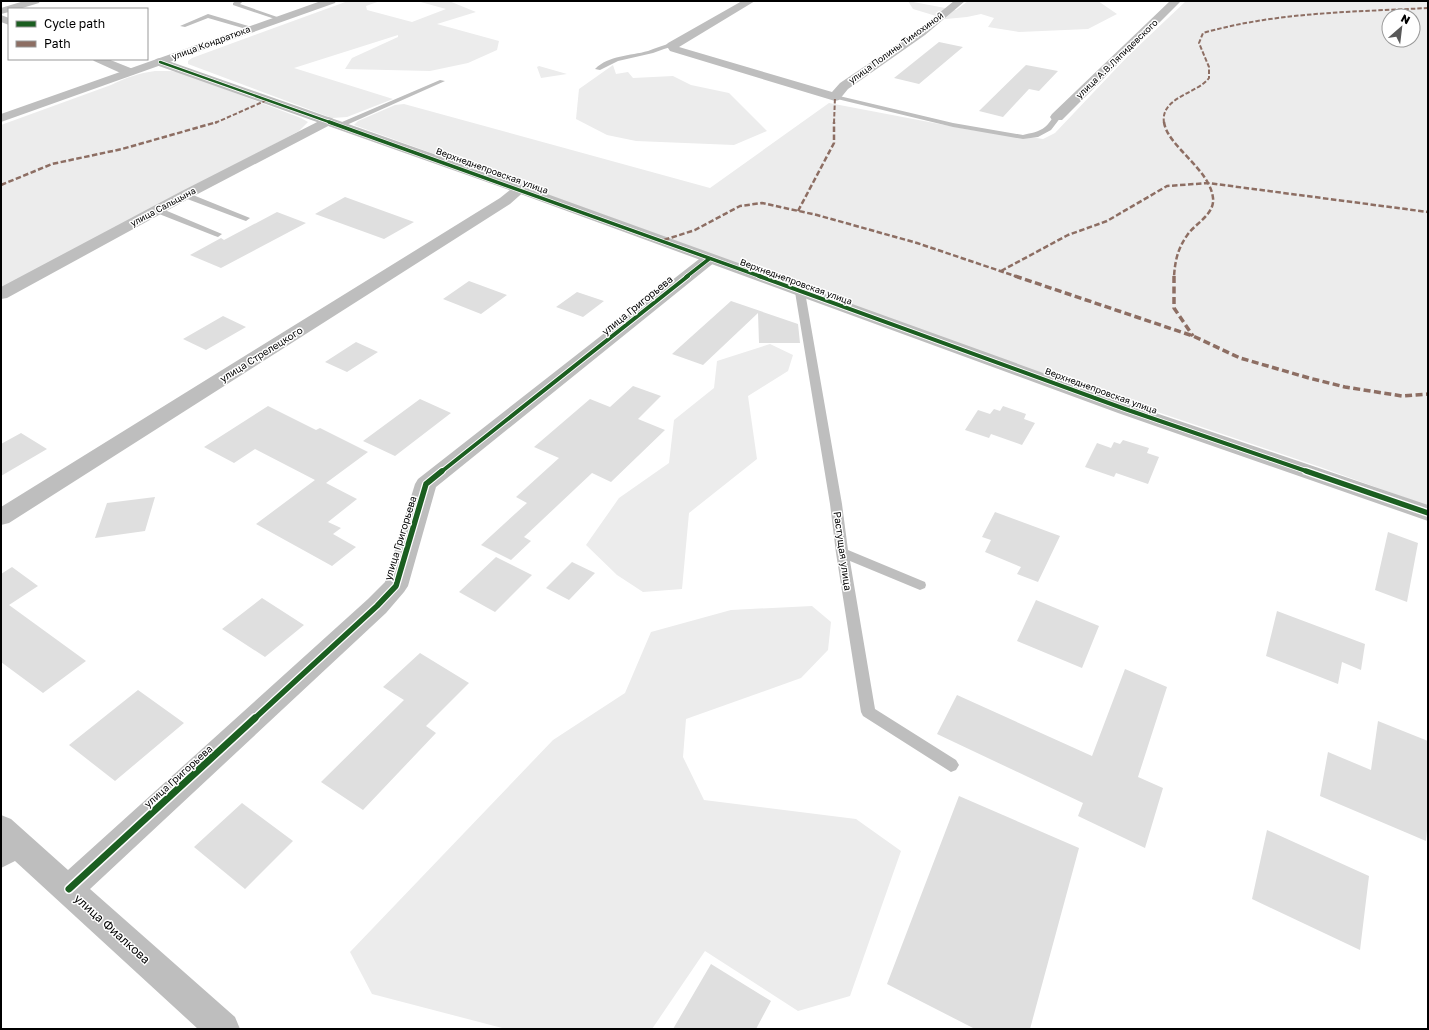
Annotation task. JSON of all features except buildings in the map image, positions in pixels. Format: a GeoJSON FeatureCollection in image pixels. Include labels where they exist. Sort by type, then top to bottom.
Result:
{"type":"FeatureCollection","features":[{"type":"Feature","properties":{"kind":"street"},"geometry":{"type":"LineString","coordinates":[[11,8],[35,1]]}},
{"type":"Feature","properties":{"kind":"street","name":"улица Кондратюка"},"geometry":{"type":"LineString","coordinates":[[1,118],[331,1]]}},
{"type":"Feature","properties":{"kind":"street"},"geometry":{"type":"LineString","coordinates":[[750,1],[672,45],[674,49],[835,97]]}},
{"type":"Feature","properties":{"kind":"street","name":"улица Полины Тимохиной"},"geometry":{"type":"LineString","coordinates":[[835,97],[844,86],[921,33],[960,1]]}},
{"type":"Feature","properties":{"kind":"street","name":"улица А.В.Ляпидевского"},"geometry":{"type":"LineString","coordinates":[[1057,117],[1176,1]]}},
{"type":"Feature","properties":{"kind":"street"},"geometry":{"type":"LineString","coordinates":[[100,60],[129,72]]}},
{"type":"Feature","properties":{"kind":"street","name":"Верхнеднепровская улица"},"geometry":{"type":"LineString","coordinates":[[160,62],[520,189],[662,240],[709,259],[1118,406],[1428,513]]}},
{"type":"Feature","properties":{"kind":"street","name":"улица Сальцына"},"geometry":{"type":"LineString","coordinates":[[1,294],[184,195],[333,123]]}},
{"type":"Feature","properties":{"kind":"street","name":"улица Стрелецкого"},"geometry":{"type":"LineString","coordinates":[[1,517],[505,201],[520,189]]}},
{"type":"Feature","properties":{"kind":"street","name":"улица Григорьева"},"geometry":{"type":"LineString","coordinates":[[69,889],[372,612],[396,586],[426,484],[709,259]]}},
{"type":"Feature","properties":{"kind":"street","name":"улица Фиалкова"},"geometry":{"type":"LineString","coordinates":[[6,841],[69,889],[223,1029]]}},
{"type":"Feature","properties":{"kind":"lane"},"geometry":{"type":"LineString","coordinates":[[240,1],[235,4],[280,19]]}},
{"type":"Feature","properties":{"kind":"lane"},"geometry":{"type":"LineString","coordinates":[[183,26],[208,16],[253,29]]}},
{"type":"Feature","properties":{"kind":"lane"},"geometry":{"type":"LineString","coordinates":[[598,69],[616,59],[651,52],[662,47],[672,45]]}},
{"type":"Feature","properties":{"kind":"lane"},"geometry":{"type":"LineString","coordinates":[[333,123],[400,101],[442,81]]}},
{"type":"Feature","properties":{"kind":"lane"},"geometry":{"type":"LineString","coordinates":[[835,97],[953,125],[1023,137],[1035,135],[1048,128],[1057,117]]}},
{"type":"Feature","properties":{"kind":"lane"},"geometry":{"type":"LineString","coordinates":[[184,195],[246,218]]}},
{"type":"Feature","properties":{"kind":"lane"},"geometry":{"type":"LineString","coordinates":[[157,210],[218,234]]}},
{"type":"Feature","properties":{"kind":"lane","name":"Растущая улица"},"geometry":{"type":"LineString","coordinates":[[800,292],[836,504],[842,553],[868,712],[951,765]]}},
{"type":"Feature","properties":{"kind":"lane"},"geometry":{"type":"LineString","coordinates":[[842,553],[920,585]]}},
{"type":"Feature","properties":{"kind":"shaded area"},"geometry":{"type":"Polygon","coordinates":[[[348,1],[380,1],[366,6],[367,10],[412,22],[446,9],[417,1],[449,1],[476,12],[437,24],[499,41],[497,50],[468,63],[430,71],[345,69],[352,58],[398,37],[398,35],[294,68],[393,99],[347,117],[332,118],[188,64],[188,61],[192,58],[348,1]]]}},
{"type":"Feature","properties":{"kind":"shaded area"},"geometry":{"type":"Polygon","coordinates":[[[908,1],[956,10],[968,1],[1098,1],[1117,14],[1088,29],[1019,32],[988,27],[994,18],[981,14],[946,19],[913,9],[908,1]]]}},
{"type":"Feature","properties":{"kind":"shaded area"},"geometry":{"type":"Polygon","coordinates":[[[1186,1],[1428,1],[1428,506],[1320,467],[941,339],[698,249],[354,125],[358,121],[395,105],[404,104],[710,188],[829,103],[971,130],[998,132],[1043,139],[1055,133],[1128,56],[1186,1]]]}},
{"type":"Feature","properties":{"kind":"shaded area"},"geometry":{"type":"Polygon","coordinates":[[[613,65],[616,74],[628,72],[633,78],[673,76],[691,85],[729,93],[767,131],[734,145],[636,141],[607,135],[576,119],[579,89],[613,65]]]}},
{"type":"Feature","properties":{"kind":"shaded area"},"geometry":{"type":"Polygon","coordinates":[[[539,66],[567,74],[541,78],[537,67],[539,66]]]}},
{"type":"Feature","properties":{"kind":"shaded area"},"geometry":{"type":"Polygon","coordinates":[[[155,71],[182,73],[308,122],[299,131],[1,288],[1,125],[132,76],[155,71]]]}},
{"type":"Feature","properties":{"kind":"shaded area"},"geometry":{"type":"Polygon","coordinates":[[[770,344],[793,355],[788,371],[748,396],[757,459],[689,513],[682,589],[643,592],[617,575],[586,545],[619,498],[669,463],[674,420],[714,388],[717,361],[770,344]]]}},
{"type":"Feature","properties":{"kind":"shaded area"},"geometry":{"type":"Polygon","coordinates":[[[812,606],[831,622],[828,650],[801,678],[686,719],[683,757],[704,800],[856,819],[901,851],[850,996],[798,1011],[705,951],[652,1029],[506,1029],[372,994],[350,952],[553,740],[625,693],[651,632],[731,610],[812,606]]]}},
{"type":"Feature","properties":{"kind":"marked path"},"geometry":{"type":"LineString","coordinates":[[1193,336],[1177,315],[1174,308],[1175,260],[1177,253],[1189,233],[1209,213],[1213,203],[1213,197],[1204,176],[1169,134],[1164,125],[1163,116],[1166,109],[1172,103],[1198,89],[1205,84],[1209,78],[1209,67],[1199,43],[1203,33],[1220,28],[1286,16],[1428,8]]}},
{"type":"Feature","properties":{"kind":"marked path"},"geometry":{"type":"LineString","coordinates":[[798,211],[834,143],[835,97]]}},
{"type":"Feature","properties":{"kind":"marked path"},"geometry":{"type":"LineString","coordinates":[[1,185],[52,164],[122,149],[212,124],[267,100]]}},
{"type":"Feature","properties":{"kind":"marked path"},"geometry":{"type":"LineString","coordinates":[[1001,271],[1068,235],[1107,221],[1167,186],[1208,183],[1428,212]]}},
{"type":"Feature","properties":{"kind":"marked path"},"geometry":{"type":"LineString","coordinates":[[664,240],[695,230],[740,206],[762,203],[817,215],[917,243],[1193,336],[1240,358],[1309,378],[1345,387],[1402,396],[1428,394]]}},
{"type":"Feature","properties":{"kind":"cycle path"},"geometry":{"type":"LineString","coordinates":[[160,62],[520,189],[1125,409],[1428,513]]}},
{"type":"Feature","properties":{"kind":"cycle path"},"geometry":{"type":"LineString","coordinates":[[69,889],[377,606],[396,586],[426,484],[709,259]]}}]}
